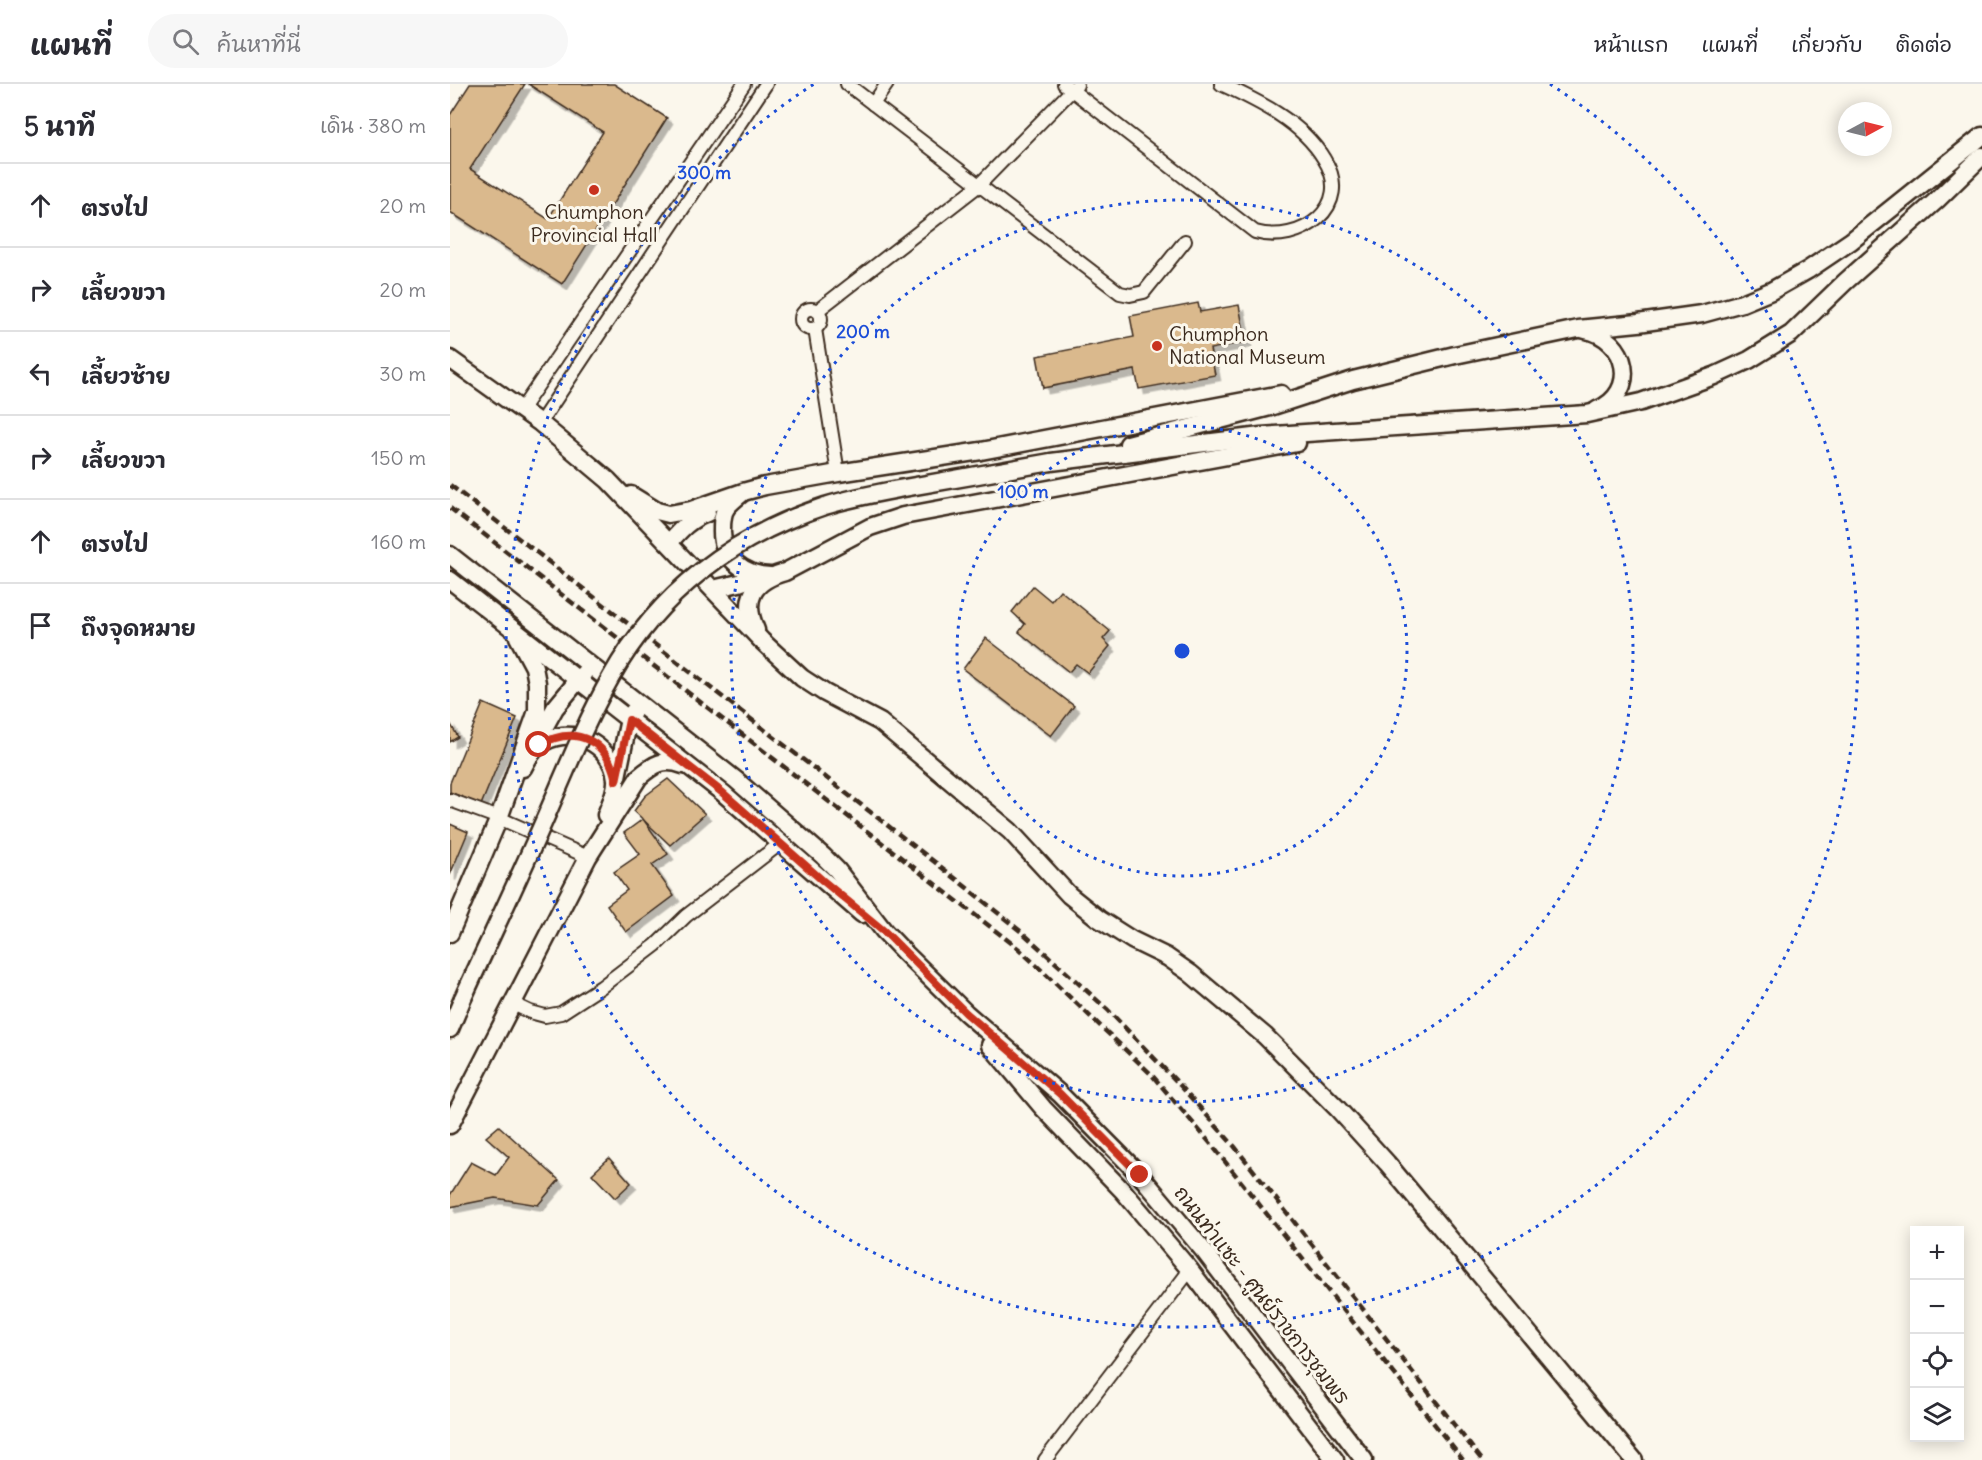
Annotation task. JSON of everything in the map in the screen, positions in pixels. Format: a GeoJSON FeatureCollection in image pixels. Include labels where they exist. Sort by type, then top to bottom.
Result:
{"type":"FeatureCollection","features":[{"type":"Feature","properties":{"kind":"main road"},"geometry":{"type":"LineString","coordinates":[[608,480],[657,511],[669,514],[691,510],[742,492],[838,473],[981,452],[1353,380],[1455,355],[1578,329],[1702,314],[1742,303],[1771,291],[1808,270],[1851,241],[1982,136]]}},
{"type":"Feature","properties":{"kind":"main road"},"geometry":{"type":"LineString","coordinates":[[450,1029],[571,759],[611,677],[646,627],[683,585],[708,564],[750,538],[787,520],[825,506],[905,488],[1051,462],[1261,436],[1363,431],[1587,414],[1641,402],[1714,376],[1771,348],[1799,327],[1982,156]]}},
{"type":"Feature","properties":{"kind":"main road"},"geometry":{"type":"LineString","coordinates":[[1578,329],[1602,335],[1612,343],[1620,354],[1624,366],[1622,384],[1612,401],[1587,414]]}},
{"type":"Feature","properties":{"kind":"main road"},"geometry":{"type":"LineString","coordinates":[[450,359],[540,423],[608,480],[762,641],[802,678],[880,722],[1010,831],[1069,895],[1099,919],[1132,940],[1167,957],[1190,973],[1265,1036],[1387,1162],[1634,1460]]}},
{"type":"Feature","properties":{"kind":"main road"},"geometry":{"type":"LineString","coordinates":[[1051,462],[1212,423],[1353,380]]}},
{"type":"Feature","properties":{"kind":"main road"},"geometry":{"type":"LineString","coordinates":[[713,589],[785,572],[870,527],[903,516],[1363,431]]}},
{"type":"Feature","properties":{"kind":"main road"},"geometry":{"type":"LineString","coordinates":[[742,492],[728,506],[722,522],[721,537],[733,561],[741,568],[765,576]]}},
{"type":"Feature","properties":{"kind":"main road"},"geometry":{"type":"LineString","coordinates":[[669,543],[689,522],[701,515],[728,506]]}},
{"type":"Feature","properties":{"kind":"main road"},"geometry":{"type":"LineString","coordinates":[[450,555],[736,780],[813,846],[837,870],[884,931]]}},
{"type":"Feature","properties":{"kind":"main road"},"geometry":{"type":"LineString","coordinates":[[762,641],[749,615],[749,602],[765,576]]}},
{"type":"Feature","properties":{"kind":"main road"},"geometry":{"type":"LineString","coordinates":[[450,580],[690,767],[884,931]]}},
{"type":"Feature","properties":{"kind":"main road"},"geometry":{"type":"LineString","coordinates":[[499,818],[537,711],[537,683],[534,667],[513,629]]}},
{"type":"Feature","properties":{"kind":"main road"},"geometry":{"type":"LineString","coordinates":[[450,933],[499,818],[530,754],[555,708],[591,665]]}},
{"type":"Feature","properties":{"kind":"main road"},"geometry":{"type":"LineString","coordinates":[[450,1125],[588,857],[613,798],[629,720],[637,703]]}},
{"type":"Feature","properties":{"kind":"main road"},"geometry":{"type":"LineString","coordinates":[[530,754],[551,738],[565,735],[578,736],[591,741],[604,751],[613,765],[616,781]]}},
{"type":"Feature","properties":{"kind":"main road"},"geometry":{"type":"LineString","coordinates":[[588,857],[639,777],[651,767],[664,762],[672,761],[690,767]]}},
{"type":"Feature","properties":{"kind":"main road","name":"ถนนท่าแซะ - ศูนย์ราชการชุมพร"},"geometry":{"type":"LineString","coordinates":[[884,931],[966,1013],[1060,1094],[1140,1175],[1204,1251],[1364,1460]]}},
{"type":"Feature","properties":{"kind":"main road","name":"ถนนท่าแซะ - ศูนย์ราชการชุมพร"},"geometry":{"type":"LineString","coordinates":[[966,1013],[1042,1108],[1124,1192],[1190,1270],[1335,1460]]}},
{"type":"Feature","properties":{"kind":"main road"},"geometry":{"type":"LineString","coordinates":[[1190,1270],[1204,1251]]}},
{"type":"Feature","properties":{"kind":"street"},"geometry":{"type":"LineString","coordinates":[[521,410],[744,84]]}},
{"type":"Feature","properties":{"kind":"street"},"geometry":{"type":"LineString","coordinates":[[540,423],[766,84]]}},
{"type":"Feature","properties":{"kind":"street"},"geometry":{"type":"LineString","coordinates":[[847,84],[1120,293],[1130,295],[1144,292],[1185,241]]}},
{"type":"Feature","properties":{"kind":"street"},"geometry":{"type":"LineString","coordinates":[[873,104],[887,84]]}},
{"type":"Feature","properties":{"kind":"street"},"geometry":{"type":"LineString","coordinates":[[838,473],[815,329],[806,329],[801,324],[800,319],[805,310],[817,311],[978,186],[1072,86],[1255,232],[1263,234],[1297,231],[1314,224],[1322,217],[1332,193],[1332,176],[1324,158],[1294,126],[1254,99],[1221,84]]}},
{"type":"Feature","properties":{"kind":"street"},"geometry":{"type":"LineString","coordinates":[[691,161],[708,172]]}},
{"type":"Feature","properties":{"kind":"street"},"geometry":{"type":"LineString","coordinates":[[450,800],[499,818],[588,857]]}},
{"type":"Feature","properties":{"kind":"street"},"geometry":{"type":"LineString","coordinates":[[513,1004],[545,1016],[561,1013],[638,959],[686,916],[781,843]]}},
{"type":"Feature","properties":{"kind":"street"},"geometry":{"type":"LineString","coordinates":[[1045,1460],[1190,1270]]}},
{"type":"Feature","properties":{"kind":"building","name":"Chumphon Provincial Hall"},"geometry":{"type":"Polygon","coordinates":[[[470,84],[525,84],[470,169],[548,219],[603,132],[528,84],[614,84],[667,118],[562,284],[450,212],[450,115],[470,84]]]}},
{"type":"Feature","properties":{"kind":"building","name":"Chumphon National Museum"},"geometry":{"type":"Polygon","coordinates":[[[1198,303],[1200,312],[1239,305],[1246,342],[1210,349],[1215,375],[1139,389],[1135,370],[1043,388],[1037,356],[1134,337],[1130,316],[1198,303]]]}},
{"type":"Feature","properties":{"kind":"building"},"geometry":{"type":"Polygon","coordinates":[[[1033,586],[1051,601],[1060,590],[1110,631],[1103,639],[1110,646],[1088,673],[1076,664],[1069,672],[1019,632],[1025,624],[1012,612],[1033,586]]]}},
{"type":"Feature","properties":{"kind":"building"},"geometry":{"type":"Polygon","coordinates":[[[986,638],[1074,706],[1051,736],[963,669],[986,638]]]}},
{"type":"Feature","properties":{"kind":"building"},"geometry":{"type":"Polygon","coordinates":[[[483,703],[517,718],[481,805],[450,792],[450,783],[483,703]]]}},
{"type":"Feature","properties":{"kind":"building"},"geometry":{"type":"Polygon","coordinates":[[[450,723],[458,737],[450,742],[450,723]]]}},
{"type":"Feature","properties":{"kind":"building"},"geometry":{"type":"Polygon","coordinates":[[[668,779],[705,814],[670,845],[634,811],[645,796],[668,779]]]}},
{"type":"Feature","properties":{"kind":"building"},"geometry":{"type":"Polygon","coordinates":[[[643,819],[668,854],[652,865],[674,896],[626,932],[607,905],[627,890],[614,872],[640,854],[624,833],[643,819]]]}},
{"type":"Feature","properties":{"kind":"building"},"geometry":{"type":"Polygon","coordinates":[[[450,824],[468,832],[450,875],[450,824]]]}},
{"type":"Feature","properties":{"kind":"building"},"geometry":{"type":"Polygon","coordinates":[[[499,1126],[559,1180],[538,1205],[495,1198],[450,1207],[450,1195],[471,1162],[496,1175],[509,1157],[486,1137],[499,1126]]]}},
{"type":"Feature","properties":{"kind":"building"},"geometry":{"type":"Polygon","coordinates":[[[609,1158],[631,1183],[615,1198],[592,1174],[609,1158]]]}},
{"type":"Feature","properties":{"kind":"railway"},"geometry":{"type":"LineString","coordinates":[[450,485],[950,874],[1024,934],[1108,1010],[1235,1147],[1482,1460]]}},
{"type":"Feature","properties":{"kind":"railway"},"geometry":{"type":"LineString","coordinates":[[450,508],[1019,949],[1151,1074],[1211,1144],[1463,1460]]}},
{"type":"Feature","properties":{"kind":"place","name":"Chumphon Provincial Hall"},"geometry":{"type":"Point","coordinates":[594,190]}},
{"type":"Feature","properties":{"kind":"place","name":"Chumphon National Museum"},"geometry":{"type":"Point","coordinates":[1157,346]}},
{"type":"Feature","properties":{"kind":"route"},"geometry":{"type":"LineString","coordinates":[[539,745],[551,738],[565,735],[578,736],[591,741],[604,751],[613,765],[616,781],[629,720],[723,793],[884,931],[966,1013],[1060,1094],[1140,1175]]}}]}
